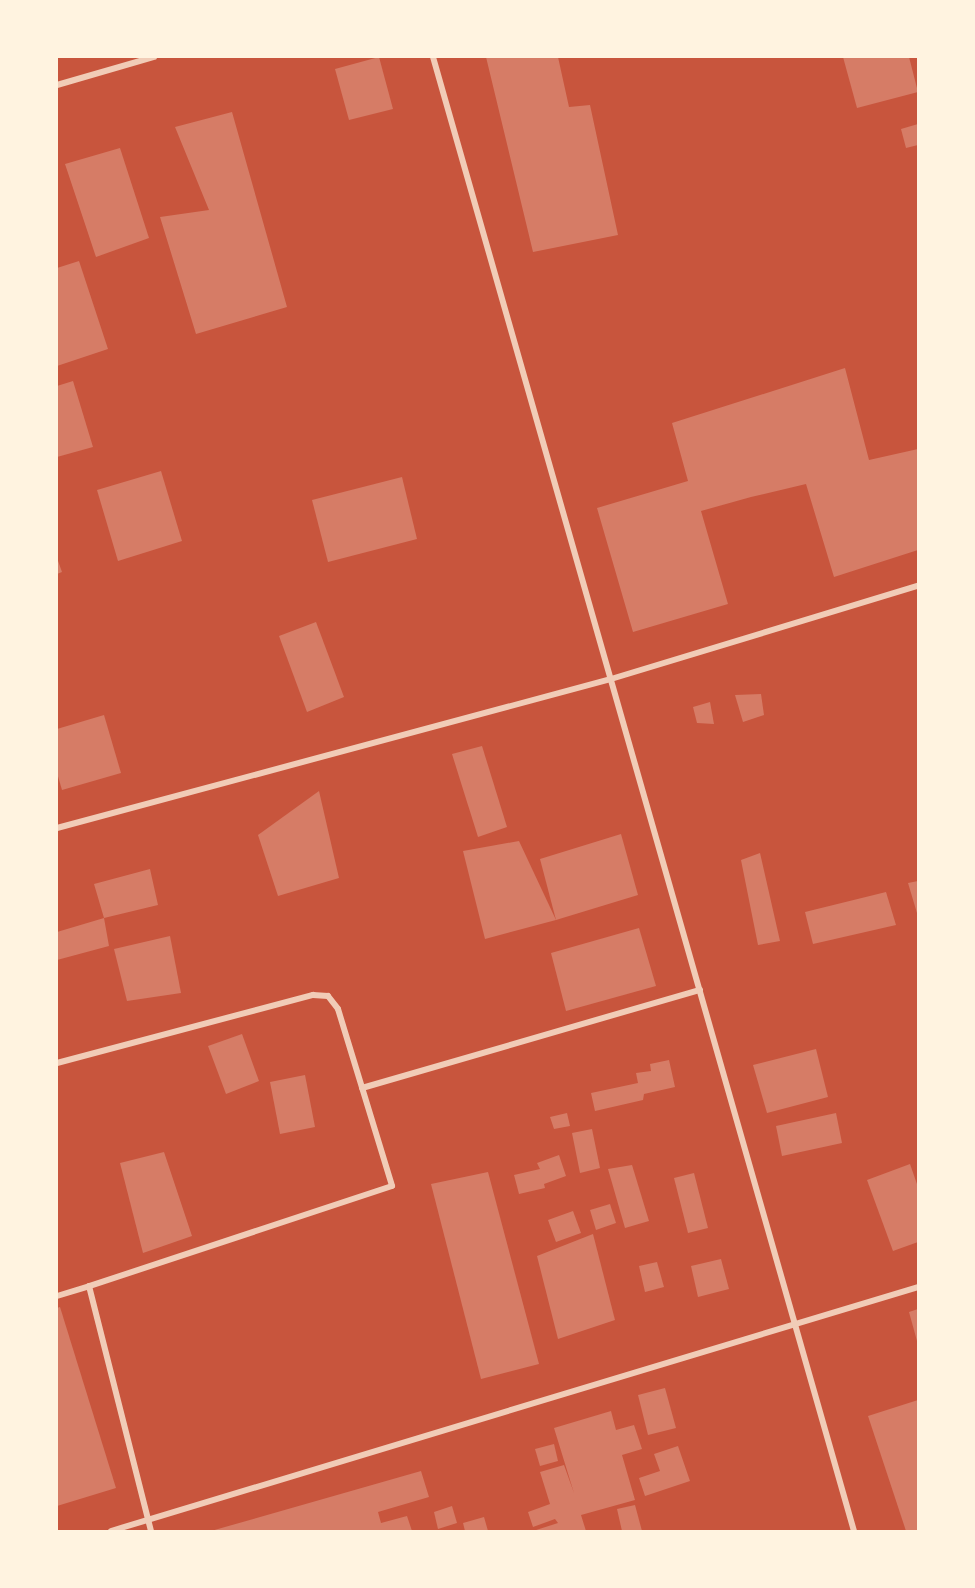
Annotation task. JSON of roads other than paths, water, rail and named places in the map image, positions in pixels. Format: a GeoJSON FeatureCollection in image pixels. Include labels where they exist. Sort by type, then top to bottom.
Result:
{"type":"FeatureCollection","features":[{"type":"Feature","properties":{"kind":"street"},"geometry":{"type":"LineString","coordinates":[[57,84],[154,57]]}},
{"type":"Feature","properties":{"kind":"street"},"geometry":{"type":"LineString","coordinates":[[433,57],[854,1531]]}},
{"type":"Feature","properties":{"kind":"street"},"geometry":{"type":"LineString","coordinates":[[57,828],[611,679],[918,586]]}},
{"type":"Feature","properties":{"kind":"street"},"geometry":{"type":"LineString","coordinates":[[362,1088],[700,990]]}},
{"type":"Feature","properties":{"kind":"street"},"geometry":{"type":"LineString","coordinates":[[57,1064],[313,995],[328,996],[338,1009],[392,1186],[57,1296]]}},
{"type":"Feature","properties":{"kind":"street"},"geometry":{"type":"LineString","coordinates":[[90,1286],[151,1531]]}},
{"type":"Feature","properties":{"kind":"street"},"geometry":{"type":"LineString","coordinates":[[111,1531],[918,1287]]}}]}
